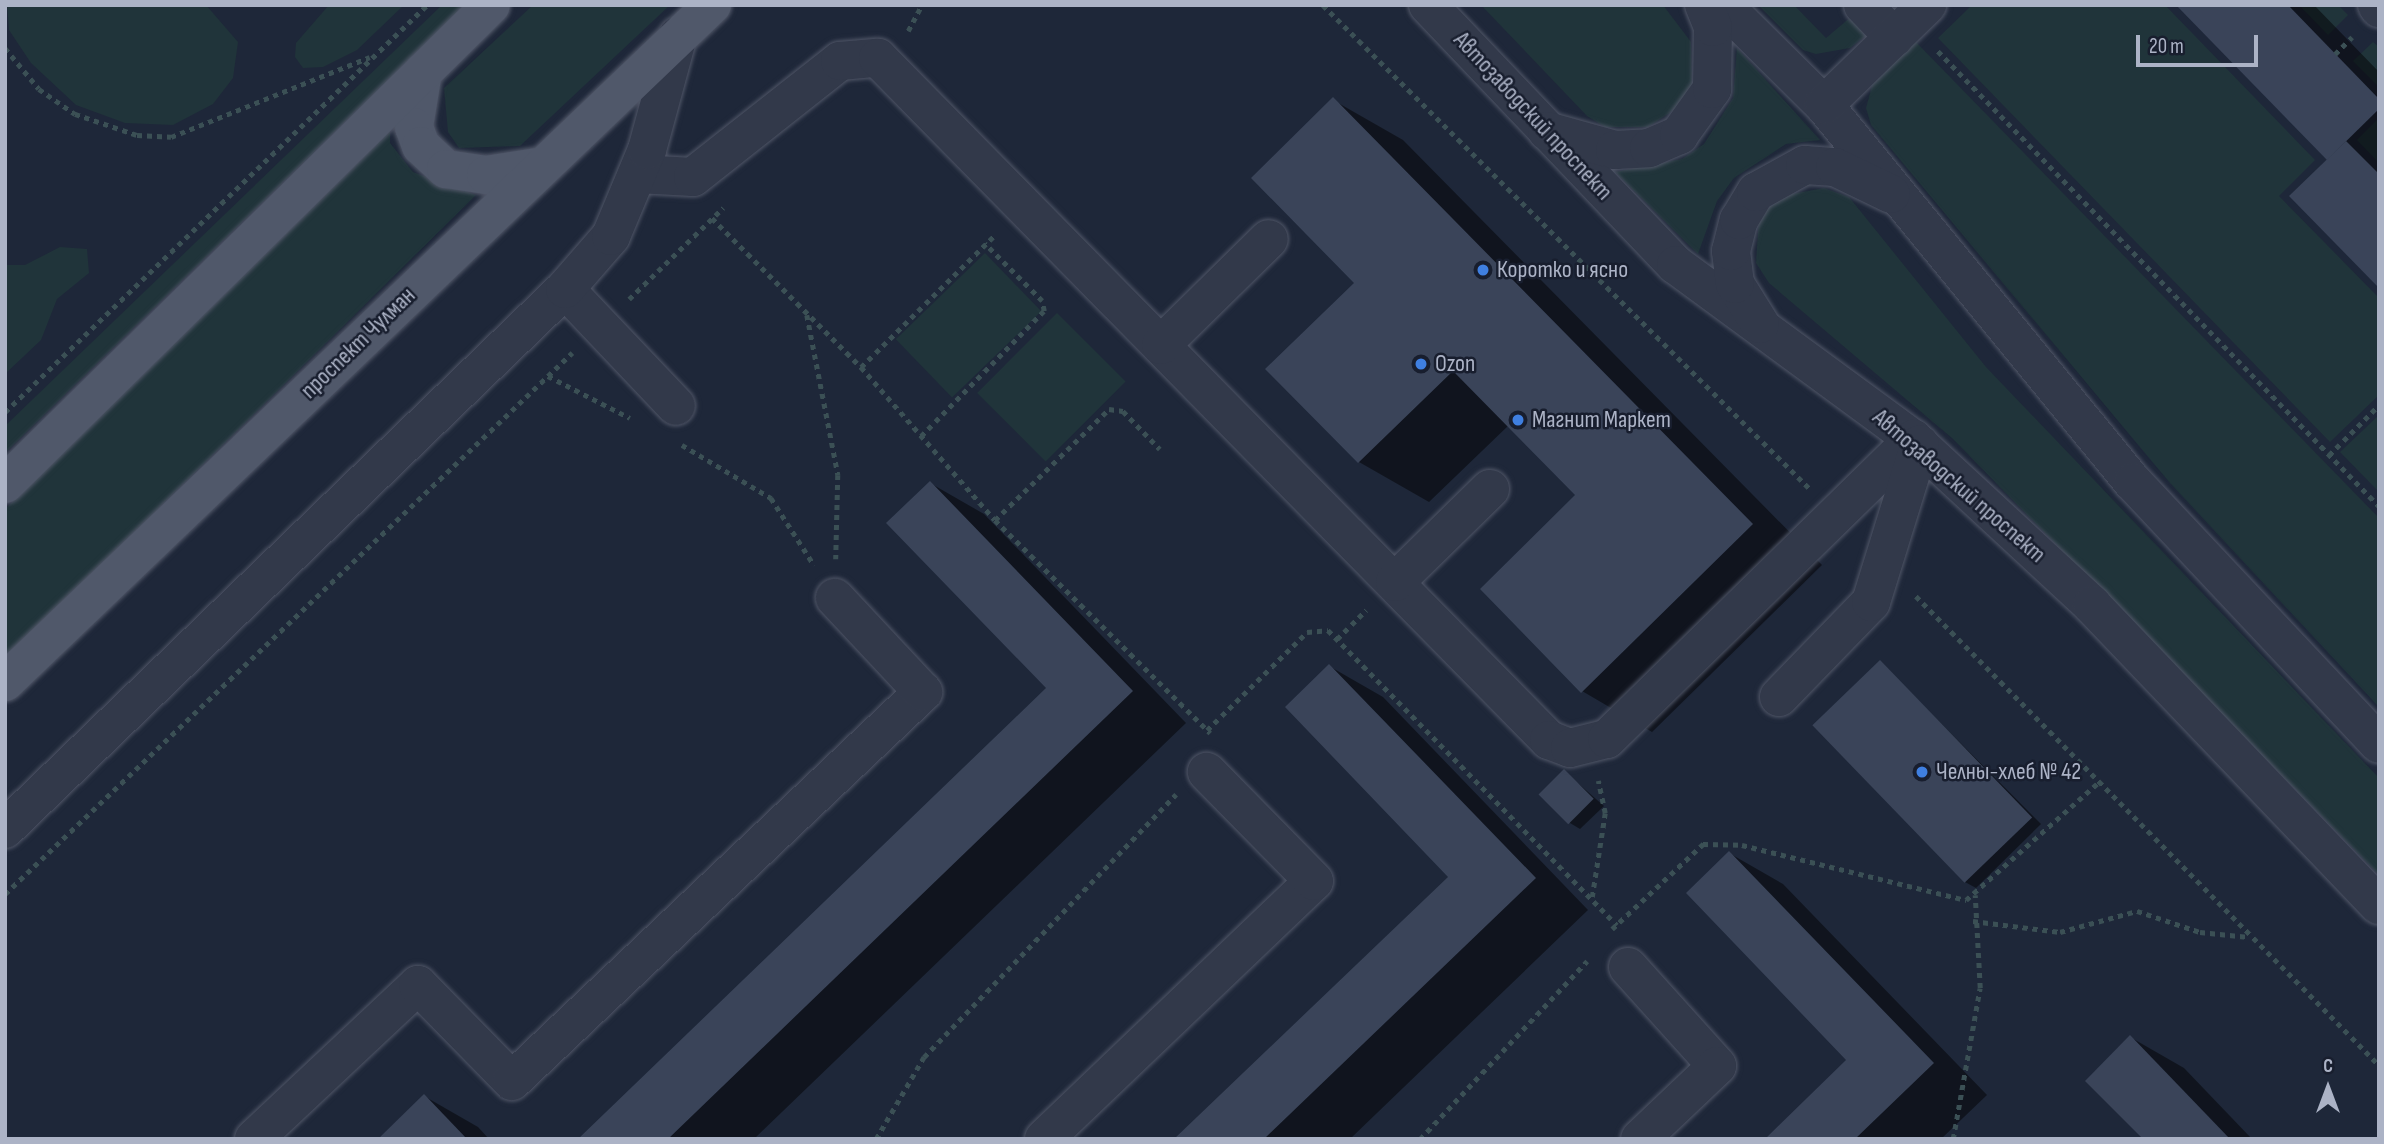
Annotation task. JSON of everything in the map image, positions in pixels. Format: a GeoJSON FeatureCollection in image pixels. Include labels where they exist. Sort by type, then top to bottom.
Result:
{"type":"FeatureCollection","features":[{"type":"Feature","properties":{"kind":"main road"},"geometry":{"type":"LineString","coordinates":[[5,484],[491,5]]}},
{"type":"Feature","properties":{"kind":"main road","name":"проспект Чулман"},"geometry":{"type":"LineString","coordinates":[[5,682],[712,5]]}},
{"type":"Feature","properties":{"kind":"main road"},"geometry":{"type":"LineString","coordinates":[[423,72],[414,127],[421,146],[446,169],[508,174],[543,166]]}},
{"type":"Feature","properties":{"kind":"street","name":"Автозаводский проспект"},"geometry":{"type":"LineString","coordinates":[[1428,5],[1676,265],[1917,442],[2092,605],[2379,905]]}},
{"type":"Feature","properties":{"kind":"street"},"geometry":{"type":"LineString","coordinates":[[1545,130],[1615,150],[1649,148],[1679,135],[1712,89],[1713,27],[1704,5]]}},
{"type":"Feature","properties":{"kind":"street"},"geometry":{"type":"LineString","coordinates":[[1723,5],[1824,106],[2133,482],[2379,744]]}},
{"type":"Feature","properties":{"kind":"street"},"geometry":{"type":"LineString","coordinates":[[1863,5],[1894,37]]}},
{"type":"Feature","properties":{"kind":"street"},"geometry":{"type":"LineString","coordinates":[[1824,106],[1927,5]]}},
{"type":"Feature","properties":{"kind":"street"},"geometry":{"type":"LineString","coordinates":[[5,829],[565,289],[611,236],[638,174],[678,36]]}},
{"type":"Feature","properties":{"kind":"street"},"geometry":{"type":"LineString","coordinates":[[638,174],[676,180],[707,170],[840,61],[866,55],[878,58],[1549,740],[1589,747],[1607,739],[1917,442]]}},
{"type":"Feature","properties":{"kind":"street"},"geometry":{"type":"LineString","coordinates":[[1763,329],[1735,284],[1731,251],[1738,220],[1756,192],[1805,165],[1835,167],[1903,199]]}},
{"type":"Feature","properties":{"kind":"street"},"geometry":{"type":"LineString","coordinates":[[1161,345],[1269,239]]}},
{"type":"Feature","properties":{"kind":"street"},"geometry":{"type":"LineString","coordinates":[[565,289],[601,325],[672,422]]}},
{"type":"Feature","properties":{"kind":"street"},"geometry":{"type":"LineString","coordinates":[[1779,698],[1871,602],[1917,442]]}},
{"type":"Feature","properties":{"kind":"street"},"geometry":{"type":"LineString","coordinates":[[1395,582],[1490,489]]}},
{"type":"Feature","properties":{"kind":"street"},"geometry":{"type":"LineString","coordinates":[[254,1139],[418,985],[512,1081],[923,692],[835,598]]}},
{"type":"Feature","properties":{"kind":"street"},"geometry":{"type":"LineString","coordinates":[[1044,1139],[1314,881],[1207,772]]}},
{"type":"Feature","properties":{"kind":"street"},"geometry":{"type":"LineString","coordinates":[[1628,967],[1717,1066],[1640,1139]]}},
{"type":"Feature","properties":{"kind":"path"},"geometry":{"type":"LineString","coordinates":[[5,412],[427,5]]}},
{"type":"Feature","properties":{"kind":"path"},"geometry":{"type":"LineString","coordinates":[[1932,45],[2379,506]]}},
{"type":"Feature","properties":{"kind":"path"},"geometry":{"type":"LineString","coordinates":[[5,48],[39,89],[75,114],[137,135],[171,137],[374,56]]}},
{"type":"Feature","properties":{"kind":"path"},"geometry":{"type":"LineString","coordinates":[[861,367],[1023,206]]}},
{"type":"Feature","properties":{"kind":"path"},"geometry":{"type":"LineString","coordinates":[[712,218],[861,367],[995,520],[1228,751],[1207,772],[1177,793],[924,1057],[876,1139]]}},
{"type":"Feature","properties":{"kind":"path"},"geometry":{"type":"LineString","coordinates":[[921,436],[1044,311],[1042,301],[985,244]]}},
{"type":"Feature","properties":{"kind":"path"},"geometry":{"type":"LineString","coordinates":[[806,312],[838,475],[835,598]]}},
{"type":"Feature","properties":{"kind":"path"},"geometry":{"type":"LineString","coordinates":[[5,894],[601,325]]}},
{"type":"Feature","properties":{"kind":"path"},"geometry":{"type":"LineString","coordinates":[[548,376],[644,425]]}},
{"type":"Feature","properties":{"kind":"path"},"geometry":{"type":"LineString","coordinates":[[2329,454],[2379,405]]}},
{"type":"Feature","properties":{"kind":"path"},"geometry":{"type":"LineString","coordinates":[[995,520],[1109,409],[1123,411],[1160,449]]}},
{"type":"Feature","properties":{"kind":"path"},"geometry":{"type":"LineString","coordinates":[[672,422],[771,498],[835,598]]}},
{"type":"Feature","properties":{"kind":"path"},"geometry":{"type":"LineString","coordinates":[[1207,730],[1307,632],[1328,630],[1617,923]]}},
{"type":"Feature","properties":{"kind":"path"},"geometry":{"type":"LineString","coordinates":[[1589,747],[1605,813],[1592,898]]}},
{"type":"Feature","properties":{"kind":"path"},"geometry":{"type":"LineString","coordinates":[[1608,934],[1703,844],[1742,845],[1966,900],[1975,895],[2099,781]]}},
{"type":"Feature","properties":{"kind":"path"},"geometry":{"type":"LineString","coordinates":[[1953,1139],[1980,988],[1973,921],[1975,895]]}},
{"type":"Feature","properties":{"kind":"path"},"geometry":{"type":"LineString","coordinates":[[1973,921],[2060,932],[2137,911],[2200,932],[2249,937]]}},
{"type":"Feature","properties":{"kind":"path"},"geometry":{"type":"LineString","coordinates":[[1420,1139],[1591,956]]}},
{"type":"Feature","properties":{"kind":"shaded area"},"geometry":{"type":"Polygon","coordinates":[[[7,5],[206,5],[238,42],[233,78],[213,104],[173,125],[125,123],[76,105],[31,63],[9,30],[7,5]]]}},
{"type":"Feature","properties":{"kind":"shaded area"},"geometry":{"type":"Polygon","coordinates":[[[329,5],[404,5],[357,50],[323,67],[303,68],[295,57],[296,43],[329,5]]]}},
{"type":"Feature","properties":{"kind":"shaded area"},"geometry":{"type":"Polygon","coordinates":[[[442,5],[465,5],[5,453],[5,426],[442,5]]]}},
{"type":"Feature","properties":{"kind":"shaded area"},"geometry":{"type":"Polygon","coordinates":[[[533,5],[670,5],[520,146],[459,148],[448,132],[444,88],[533,5]]]}},
{"type":"Feature","properties":{"kind":"shaded area"},"geometry":{"type":"Polygon","coordinates":[[[1481,5],[1663,5],[1691,42],[1692,85],[1683,104],[1648,127],[1605,127],[1587,116],[1481,5]]]}},
{"type":"Feature","properties":{"kind":"shaded area"},"geometry":{"type":"Polygon","coordinates":[[[1758,5],[1794,5],[1826,38],[1852,16],[1868,34],[1850,48],[1816,54],[1803,50],[1758,5]]]}},
{"type":"Feature","properties":{"kind":"shaded area"},"geometry":{"type":"Polygon","coordinates":[[[1972,5],[2165,5],[2315,160],[2279,196],[2379,298],[2379,395],[2330,442],[1938,38],[1972,5]]]}},
{"type":"Feature","properties":{"kind":"shaded area"},"geometry":{"type":"Polygon","coordinates":[[[2299,5],[2338,5],[2348,15],[2328,35],[2299,5]]]}},
{"type":"Feature","properties":{"kind":"shaded area"},"geometry":{"type":"Polygon","coordinates":[[[1915,41],[2379,518],[2379,707],[2170,483],[1871,125],[1866,108],[1873,82],[1915,41]]]}},
{"type":"Feature","properties":{"kind":"shaded area"},"geometry":{"type":"Polygon","coordinates":[[[2373,42],[2379,47],[2379,87],[2353,61],[2373,42]]]}},
{"type":"Feature","properties":{"kind":"shaded area"},"geometry":{"type":"Polygon","coordinates":[[[1737,48],[1820,140],[1786,144],[1734,178],[1717,201],[1698,254],[1615,172],[1682,159],[1704,144],[1733,98],[1737,48]]]}},
{"type":"Feature","properties":{"kind":"shaded area"},"geometry":{"type":"Polygon","coordinates":[[[2379,118],[2379,163],[2357,140],[2379,118]]]}},
{"type":"Feature","properties":{"kind":"shaded area"},"geometry":{"type":"Polygon","coordinates":[[[390,131],[390,143],[413,172],[476,195],[5,660],[5,509],[390,131]]]}},
{"type":"Feature","properties":{"kind":"shaded area"},"geometry":{"type":"Polygon","coordinates":[[[1824,188],[1849,197],[1986,367],[2379,778],[2379,875],[1953,439],[1769,283],[1756,263],[1759,217],[1781,196],[1824,188]]]}},
{"type":"Feature","properties":{"kind":"shaded area"},"geometry":{"type":"Polygon","coordinates":[[[60,247],[87,249],[89,273],[57,299],[41,340],[5,374],[5,265],[25,265],[60,247]]]}},
{"type":"Feature","properties":{"kind":"shaded area"},"geometry":{"type":"Polygon","coordinates":[[[985,253],[1041,311],[952,397],[896,339],[985,253]]]}},
{"type":"Feature","properties":{"kind":"shaded area"},"geometry":{"type":"Polygon","coordinates":[[[1057,313],[1126,382],[1046,461],[977,393],[1057,313]]]}},
{"type":"Feature","properties":{"kind":"shaded area"},"geometry":{"type":"Polygon","coordinates":[[[2379,415],[2379,492],[2340,452],[2379,415]]]}},
{"type":"Feature","properties":{"kind":"building"},"geometry":{"type":"Polygon","coordinates":[[[2176,5],[2288,5],[2379,99],[2379,109],[2327,160],[2176,5]]]}},
{"type":"Feature","properties":{"kind":"building"},"geometry":{"type":"Polygon","coordinates":[[[1333,97],[1753,524],[1581,693],[1480,589],[1575,495],[1453,371],[1358,463],[1265,369],[1354,283],[1251,178],[1333,97]]]}},
{"type":"Feature","properties":{"kind":"building"},"geometry":{"type":"Polygon","coordinates":[[[2346,141],[2379,174],[2379,288],[2289,196],[2346,141]]]}},
{"type":"Feature","properties":{"kind":"building"},"geometry":{"type":"Polygon","coordinates":[[[930,481],[1133,691],[668,1139],[578,1139],[1046,688],[886,523],[930,481]]]}},
{"type":"Feature","properties":{"kind":"building","name":"Челны-хлеб № 42"},"geometry":{"type":"Polygon","coordinates":[[[1880,660],[2032,818],[1965,883],[1812,725],[1880,660]]]}},
{"type":"Feature","properties":{"kind":"building"},"geometry":{"type":"Polygon","coordinates":[[[1329,664],[1536,878],[1264,1139],[1174,1139],[1448,877],[1285,707],[1329,664]]]}},
{"type":"Feature","properties":{"kind":"building"},"geometry":{"type":"Polygon","coordinates":[[[1564,769],[1594,799],[1568,824],[1539,794],[1564,769]]]}},
{"type":"Feature","properties":{"kind":"building"},"geometry":{"type":"Polygon","coordinates":[[[1729,851],[1934,1063],[1855,1139],[1765,1139],[1846,1060],[1686,893],[1729,851]]]}},
{"type":"Feature","properties":{"kind":"building"},"geometry":{"type":"Polygon","coordinates":[[[2130,1035],[2230,1139],[2143,1139],[2085,1081],[2130,1035]]]}},
{"type":"Feature","properties":{"kind":"building"},"geometry":{"type":"Polygon","coordinates":[[[424,1094],[467,1139],[378,1139],[424,1094]]]}},
{"type":"Feature","properties":{"kind":"place","name":"Коротко и ясно"},"geometry":{"type":"Point","coordinates":[1483,270]}},
{"type":"Feature","properties":{"kind":"place","name":"Ozon"},"geometry":{"type":"Point","coordinates":[1421,364]}},
{"type":"Feature","properties":{"kind":"place","name":"Магнит Маркет"},"geometry":{"type":"Point","coordinates":[1518,420]}},
{"type":"Feature","properties":{"kind":"place","name":"Челны-хлеб № 42"},"geometry":{"type":"Point","coordinates":[1922,772]}}]}
